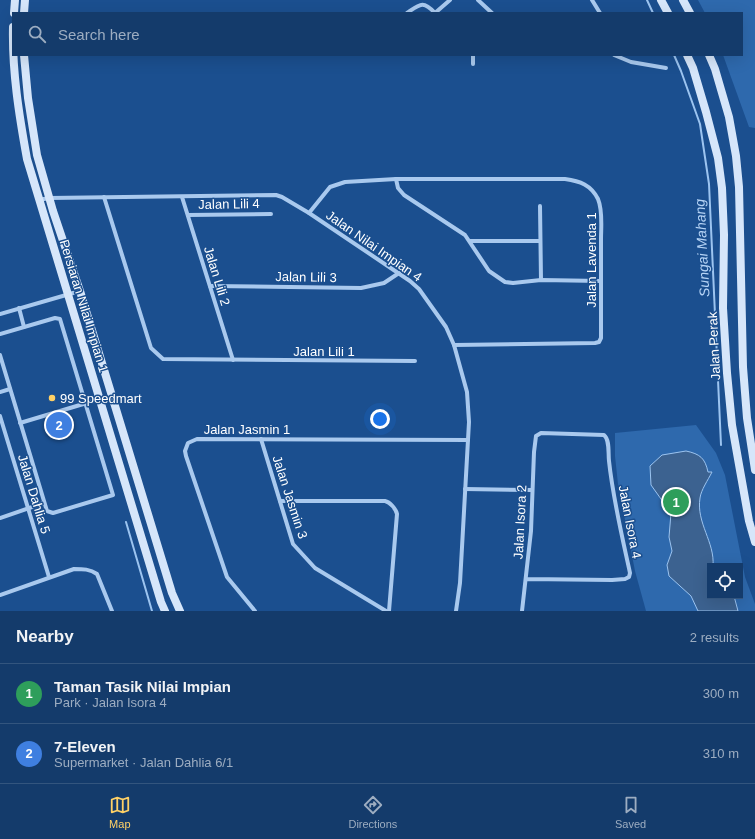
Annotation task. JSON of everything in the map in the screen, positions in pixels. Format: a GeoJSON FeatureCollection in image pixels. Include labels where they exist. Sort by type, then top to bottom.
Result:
{"type":"FeatureCollection","features":[{"type":"Feature","properties":{"kind":"street"},"geometry":{"type":"LineString","coordinates":[[14,12],[15,0]]}},
{"type":"Feature","properties":{"kind":"street"},"geometry":{"type":"LineString","coordinates":[[24,12],[25,0]]}},
{"type":"Feature","properties":{"kind":"street"},"geometry":{"type":"LineString","coordinates":[[436,12],[450,0]]}},
{"type":"Feature","properties":{"kind":"street"},"geometry":{"type":"LineString","coordinates":[[478,0],[491,12]]}},
{"type":"Feature","properties":{"kind":"street"},"geometry":{"type":"LineString","coordinates":[[593,0],[599,12]]}},
{"type":"Feature","properties":{"kind":"street"},"geometry":{"type":"LineString","coordinates":[[661,0],[667,12]]}},
{"type":"Feature","properties":{"kind":"street"},"geometry":{"type":"LineString","coordinates":[[683,0],[689,12]]}},
{"type":"Feature","properties":{"kind":"street"},"geometry":{"type":"LineString","coordinates":[[408,12],[418,5],[423,4],[428,6],[434,12]]}},
{"type":"Feature","properties":{"kind":"street","name":"Persiaran Nilai Impian 1"},"geometry":{"type":"LineString","coordinates":[[13,56],[17,101],[27,159],[165,611]]}},
{"type":"Feature","properties":{"kind":"street","name":"Persiaran Nilai Impian 1"},"geometry":{"type":"LineString","coordinates":[[24,56],[28,98],[37,155],[49,198],[80,291],[172,593],[180,611]]}},
{"type":"Feature","properties":{"kind":"street"},"geometry":{"type":"LineString","coordinates":[[473,56],[474,64]]}},
{"type":"Feature","properties":{"kind":"street"},"geometry":{"type":"LineString","coordinates":[[616,56],[631,62],[666,68]]}},
{"type":"Feature","properties":{"kind":"street","name":"Jalan Perak"},"geometry":{"type":"LineString","coordinates":[[687,56],[693,68],[718,158],[722,188],[724,235],[723,308],[726,373],[732,424],[755,542]]}},
{"type":"Feature","properties":{"kind":"street"},"geometry":{"type":"LineString","coordinates":[[709,56],[715,69],[729,117],[739,186],[743,367],[747,418],[755,470]]}},
{"type":"Feature","properties":{"kind":"street"},"geometry":{"type":"LineString","coordinates":[[396,179],[398,188],[404,195],[456,229],[470,241],[489,271],[505,282],[512,283],[541,280],[601,281]]}},
{"type":"Feature","properties":{"kind":"street","name":"Jalan Lavenda 1"},"geometry":{"type":"LineString","coordinates":[[309,213],[326,191],[336,184],[350,181],[396,179],[565,179],[582,182],[597,197],[600,206],[601,338],[597,343],[454,344]]}},
{"type":"Feature","properties":{"kind":"street","name":"Jalan Nilai Impian 4"},"geometry":{"type":"LineString","coordinates":[[39,201],[49,198],[276,195],[309,213],[414,284],[446,327],[454,344],[467,392],[469,412],[468,440],[460,583],[456,611]]}},
{"type":"Feature","properties":{"kind":"street","name":"Jalan Lili 1"},"geometry":{"type":"LineString","coordinates":[[104,197],[152,349],[164,360],[415,362]]}},
{"type":"Feature","properties":{"kind":"street","name":"Jalan Lili 2"},"geometry":{"type":"LineString","coordinates":[[182,197],[233,360]]}},
{"type":"Feature","properties":{"kind":"street"},"geometry":{"type":"LineString","coordinates":[[540,206],[541,280]]}},
{"type":"Feature","properties":{"kind":"street","name":"Jalan Lili 4"},"geometry":{"type":"LineString","coordinates":[[188,215],[271,214]]}},
{"type":"Feature","properties":{"kind":"street"},"geometry":{"type":"LineString","coordinates":[[470,241],[540,241]]}},
{"type":"Feature","properties":{"kind":"street","name":"Jalan Lili 3"},"geometry":{"type":"LineString","coordinates":[[210,286],[360,288],[384,283],[399,273]]}},
{"type":"Feature","properties":{"kind":"street"},"geometry":{"type":"LineString","coordinates":[[0,314],[80,291]]}},
{"type":"Feature","properties":{"kind":"street"},"geometry":{"type":"LineString","coordinates":[[19,308],[24,327]]}},
{"type":"Feature","properties":{"kind":"street"},"geometry":{"type":"LineString","coordinates":[[0,334],[55,318],[60,319],[113,495],[53,513],[47,511],[0,355]]}},
{"type":"Feature","properties":{"kind":"street"},"geometry":{"type":"LineString","coordinates":[[0,392],[10,389]]}},
{"type":"Feature","properties":{"kind":"street"},"geometry":{"type":"LineString","coordinates":[[20,423],[100,399]]}},
{"type":"Feature","properties":{"kind":"street","name":"Jalan Dahlia 5"},"geometry":{"type":"LineString","coordinates":[[0,416],[49,578]]}},
{"type":"Feature","properties":{"kind":"street","name":"Jalan Isora 4"},"geometry":{"type":"LineString","coordinates":[[526,579],[626,579],[630,575],[616,510],[608,461],[606,437],[602,434],[541,433],[537,435]]}},
{"type":"Feature","properties":{"kind":"street","name":"Jalan Isora 2"},"geometry":{"type":"LineString","coordinates":[[522,611],[531,531],[534,452],[537,435]]}},
{"type":"Feature","properties":{"kind":"street","name":"Jalan Jasmin 1"},"geometry":{"type":"LineString","coordinates":[[255,611],[227,578],[185,451],[188,443],[197,439],[468,440]]}},
{"type":"Feature","properties":{"kind":"street","name":"Jalan Jasmin 3"},"geometry":{"type":"LineString","coordinates":[[261,439],[293,544],[314,568],[388,611]]}},
{"type":"Feature","properties":{"kind":"street"},"geometry":{"type":"LineString","coordinates":[[465,489],[532,490]]}},
{"type":"Feature","properties":{"kind":"street"},"geometry":{"type":"LineString","coordinates":[[280,501],[385,501],[389,503],[397,514],[388,611]]}},
{"type":"Feature","properties":{"kind":"street"},"geometry":{"type":"LineString","coordinates":[[0,518],[44,503]]}},
{"type":"Feature","properties":{"kind":"street"},"geometry":{"type":"LineString","coordinates":[[0,595],[74,569],[84,568],[97,574],[112,611]]}},
{"type":"Feature","properties":{"kind":"shaded area"},"geometry":{"type":"Polygon","coordinates":[[[698,0],[755,0],[755,128],[749,127],[723,56],[743,56],[743,12],[704,12],[698,0]]]}},
{"type":"Feature","properties":{"kind":"shaded area"},"geometry":{"type":"Polygon","coordinates":[[[696,425],[716,453],[725,475],[742,563],[707,563],[707,599],[743,599],[743,567],[745,577],[755,604],[755,611],[646,611],[635,571],[618,484],[615,456],[615,433],[696,425]]]}},
{"type":"Feature","properties":{"kind":"shaded area"},"geometry":{"type":"Polygon","coordinates":[[[686,451],[698,455],[705,463],[708,472],[712,472],[702,492],[699,507],[713,557],[713,563],[707,563],[707,599],[735,599],[738,611],[698,611],[691,596],[669,576],[667,565],[672,551],[669,537],[671,513],[651,485],[650,466],[662,455],[686,451]]]}},
{"type":"Feature","properties":{"kind":"waterway","name":"Sungai Mahang"},"geometry":{"type":"LineString","coordinates":[[647,0],[653,12]]}},
{"type":"Feature","properties":{"kind":"waterway","name":"Sungai Mahang"},"geometry":{"type":"LineString","coordinates":[[674,56],[700,124],[709,184],[721,445]]}},
{"type":"Feature","properties":{"kind":"waterway"},"geometry":{"type":"LineString","coordinates":[[126,522],[152,611]]}},
{"type":"Feature","properties":{"kind":"place","name":"99 Speedmart"},"geometry":{"type":"Point","coordinates":[52,398]}},
{"type":"Feature","properties":{"kind":"place","name":"7-Eleven"},"geometry":{"type":"Point","coordinates":[59,425]}},
{"type":"Feature","properties":{"kind":"place","name":"Taman Tasik Nilai Impian"},"geometry":{"type":"Point","coordinates":[676,502]}}]}
